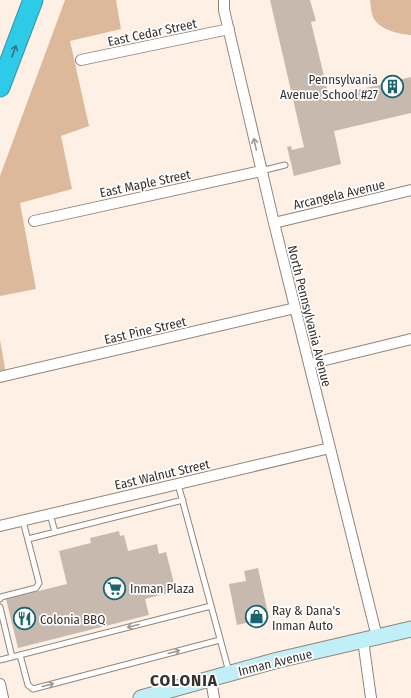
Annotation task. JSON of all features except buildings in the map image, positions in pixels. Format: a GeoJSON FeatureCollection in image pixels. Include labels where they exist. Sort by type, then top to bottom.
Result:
{"type":"FeatureCollection","features":[{"type":"Feature","properties":{"kind":"highway"},"geometry":{"type":"LineString","coordinates":[[0,87],[32,0]]}},
{"type":"Feature","properties":{"kind":"main road","name":"Inman Avenue"},"geometry":{"type":"LineString","coordinates":[[140,698],[278,660],[411,629]]}},
{"type":"Feature","properties":{"kind":"street","name":"North Pennsylvania Avenue"},"geometry":{"type":"LineString","coordinates":[[224,0],[224,10],[228,29],[261,170],[330,448],[370,639],[371,698]]}},
{"type":"Feature","properties":{"kind":"street","name":"East Cedar Street"},"geometry":{"type":"LineString","coordinates":[[81,60],[228,29]]}},
{"type":"Feature","properties":{"kind":"street","name":"East Maple Street"},"geometry":{"type":"LineString","coordinates":[[34,221],[261,170]]}},
{"type":"Feature","properties":{"kind":"street","name":"Arcangela Avenue"},"geometry":{"type":"LineString","coordinates":[[274,222],[411,190]]}},
{"type":"Feature","properties":{"kind":"street","name":"East Pine Street"},"geometry":{"type":"LineString","coordinates":[[0,377],[295,308]]}},
{"type":"Feature","properties":{"kind":"street"},"geometry":{"type":"LineString","coordinates":[[309,364],[411,339]]}},
{"type":"Feature","properties":{"kind":"street","name":"East Walnut Street"},"geometry":{"type":"LineString","coordinates":[[0,526],[330,448]]}},
{"type":"Feature","properties":{"kind":"street"},"geometry":{"type":"LineString","coordinates":[[211,679],[214,698]]}},
{"type":"Feature","properties":{"kind":"street"},"geometry":{"type":"LineString","coordinates":[[0,684],[3,698]]}},
{"type":"Feature","properties":{"kind":"lane"},"geometry":{"type":"LineString","coordinates":[[261,170],[285,165]]}},
{"type":"Feature","properties":{"kind":"lane"},"geometry":{"type":"LineString","coordinates":[[178,484],[229,674]]}},
{"type":"Feature","properties":{"kind":"lane"},"geometry":{"type":"LineString","coordinates":[[28,539],[183,500]]}},
{"type":"Feature","properties":{"kind":"lane"},"geometry":{"type":"LineString","coordinates":[[50,514],[55,532]]}},
{"type":"Feature","properties":{"kind":"lane"},"geometry":{"type":"LineString","coordinates":[[0,599],[1,597],[36,588],[38,583],[23,521]]}},
{"type":"Feature","properties":{"kind":"lane"},"geometry":{"type":"LineString","coordinates":[[0,660],[211,606]]}},
{"type":"Feature","properties":{"kind":"lane"},"geometry":{"type":"LineString","coordinates":[[0,607],[12,657]]}},
{"type":"Feature","properties":{"kind":"lane"},"geometry":{"type":"LineString","coordinates":[[20,655],[28,685],[33,689],[220,640]]}},
{"type":"Feature","properties":{"kind":"shaded area"},"geometry":{"type":"Polygon","coordinates":[[[65,0],[116,0],[121,29],[70,41],[89,126],[61,136],[72,189],[20,203],[36,289],[0,296],[0,176],[65,0]]]}},
{"type":"Feature","properties":{"kind":"shaded area"},"geometry":{"type":"Polygon","coordinates":[[[370,0],[411,0],[411,35],[391,31],[377,23],[372,15],[370,0]]]}},
{"type":"Feature","properties":{"kind":"shaded area"},"geometry":{"type":"Polygon","coordinates":[[[0,340],[6,374],[0,375],[0,340]]]}},
{"type":"Feature","properties":{"kind":"place","name":"Pennsylvania Avenue School #27"},"geometry":{"type":"Point","coordinates":[393,86]}},
{"type":"Feature","properties":{"kind":"place","name":"Inman Plaza"},"geometry":{"type":"Point","coordinates":[114,588]}},
{"type":"Feature","properties":{"kind":"place","name":"Ray & Dana's Inman Auto"},"geometry":{"type":"Point","coordinates":[257,617]}},
{"type":"Feature","properties":{"kind":"place","name":"Colonia BBQ"},"geometry":{"type":"Point","coordinates":[25,619]}},
{"type":"Feature","properties":{"kind":"district","name":"COLONIA"},"geometry":{"type":"Point","coordinates":[184,680]}}]}
